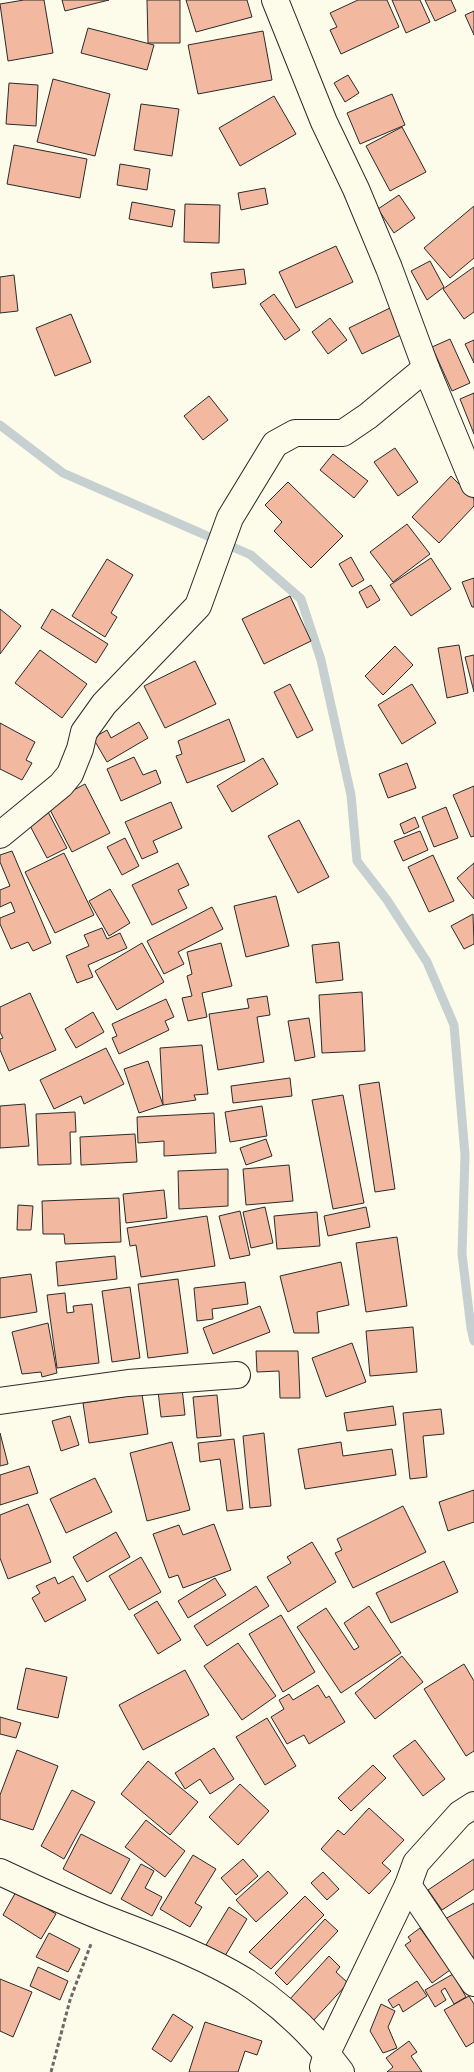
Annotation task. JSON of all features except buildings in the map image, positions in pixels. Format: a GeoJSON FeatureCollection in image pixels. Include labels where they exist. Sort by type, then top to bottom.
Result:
{"type":"FeatureCollection","features":[{"type":"Feature","properties":{"kind":"street"},"geometry":{"type":"LineString","coordinates":[[275,0],[324,122],[356,189],[389,268],[426,368],[474,484]]}},
{"type":"Feature","properties":{"kind":"street"},"geometry":{"type":"LineString","coordinates":[[0,834],[60,785],[70,774],[80,749],[84,732],[104,704],[198,606],[230,518],[275,444],[295,433],[343,433],[426,368]]}},
{"type":"Feature","properties":{"kind":"street"},"geometry":{"type":"LineString","coordinates":[[0,1401],[128,1383],[237,1375]]}},
{"type":"Feature","properties":{"kind":"street"},"geometry":{"type":"LineString","coordinates":[[0,1872],[100,1917],[196,1954],[246,1982],[284,2010],[330,2066],[416,1863],[460,1814],[474,1805]]}},
{"type":"Feature","properties":{"kind":"street"},"geometry":{"type":"LineString","coordinates":[[408,1885],[474,1983]]}},
{"type":"Feature","properties":{"kind":"path"},"geometry":{"type":"LineString","coordinates":[[51,2072],[70,2000],[100,1917]]}},
{"type":"Feature","properties":{"kind":"waterway"},"geometry":{"type":"LineString","coordinates":[[0,425],[63,473],[251,555],[301,599],[321,660],[351,795],[357,861],[387,900],[427,962],[454,1025],[465,1155],[462,1254],[474,1341]]}}]}
